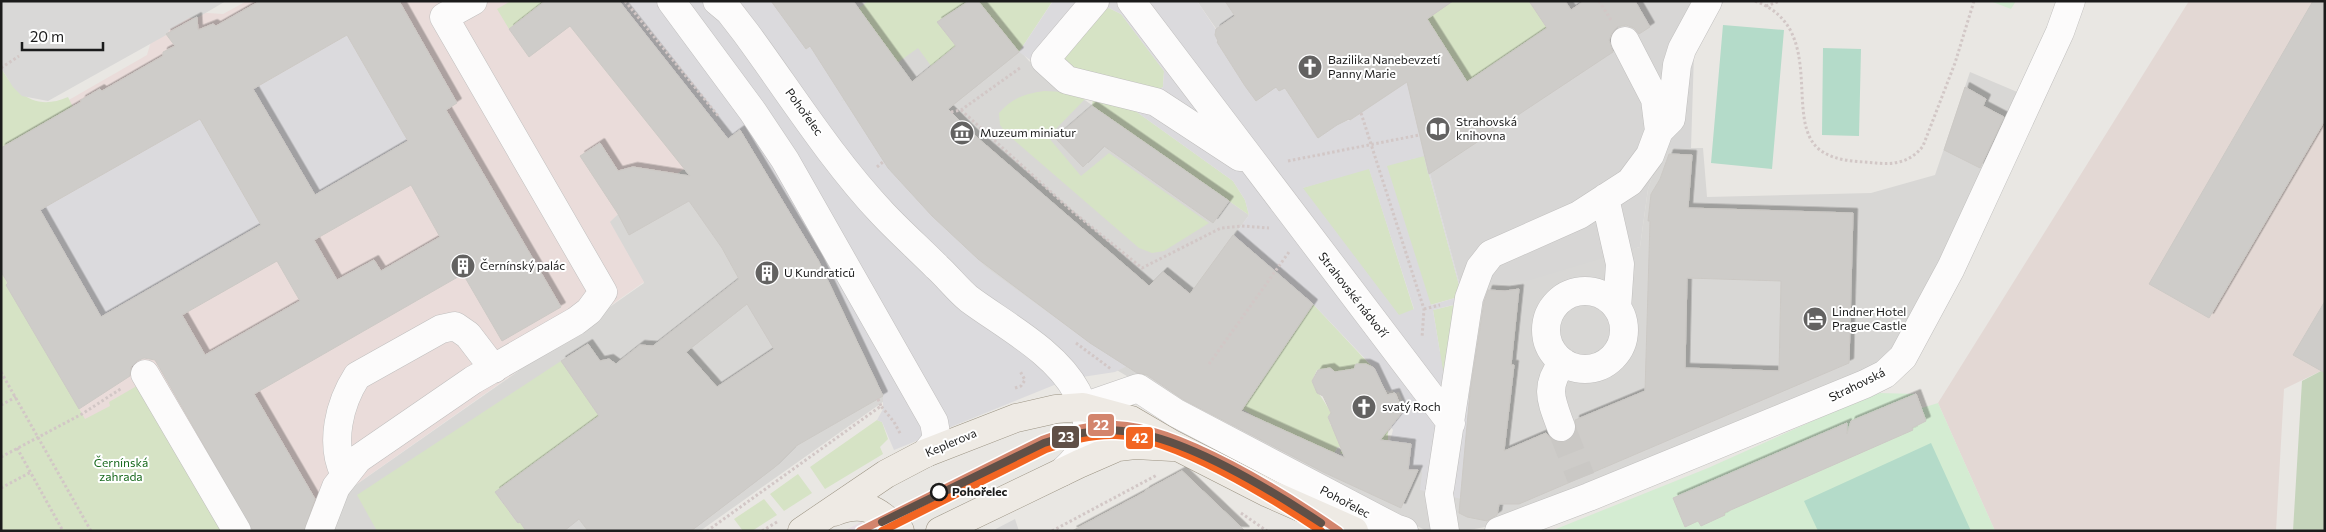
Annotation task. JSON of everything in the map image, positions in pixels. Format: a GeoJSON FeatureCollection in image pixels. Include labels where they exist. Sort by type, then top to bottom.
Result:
{"type":"FeatureCollection","features":[{"type":"Feature","properties":{"kind":"main road","name":"Keplerova"},"geometry":{"type":"LineString","coordinates":[[802,531],[833,512],[886,474],[926,453],[1016,418],[1056,409],[1082,407],[1131,420],[1268,493]]}},
{"type":"Feature","properties":{"kind":"main road"},"geometry":{"type":"LineString","coordinates":[[940,531],[1118,447],[1160,445],[1183,449]]}},
{"type":"Feature","properties":{"kind":"main road"},"geometry":{"type":"LineString","coordinates":[[1268,493],[1310,531]]}},
{"type":"Feature","properties":{"kind":"main road"},"geometry":{"type":"LineString","coordinates":[[1268,493],[1354,531]]}},
{"type":"Feature","properties":{"kind":"main road","name":"Keplerova"},"geometry":{"type":"LineString","coordinates":[[833,512],[849,507],[871,508],[900,531]]}},
{"type":"Feature","properties":{"kind":"street"},"geometry":{"type":"LineString","coordinates":[[319,531],[336,487],[344,474],[358,459],[474,380],[576,321],[589,311],[603,292],[444,17],[473,1]]}},
{"type":"Feature","properties":{"kind":"street"},"geometry":{"type":"LineString","coordinates":[[671,1],[753,112],[785,160],[934,422],[937,438],[926,453]]}},
{"type":"Feature","properties":{"kind":"street","name":"Pohořelec"},"geometry":{"type":"LineString","coordinates":[[717,1],[729,11],[849,174],[882,214],[969,298],[1011,326],[1069,379],[1082,407],[1088,427],[1087,439],[1082,450],[1075,460],[1062,472]]}},
{"type":"Feature","properties":{"kind":"street"},"geometry":{"type":"LineString","coordinates":[[1046,60],[1095,1]]}},
{"type":"Feature","properties":{"kind":"street","name":"Strahovské nádvoří"},"geometry":{"type":"LineString","coordinates":[[1132,1],[1451,423]]}},
{"type":"Feature","properties":{"kind":"street"},"geometry":{"type":"LineString","coordinates":[[1445,531],[1440,491],[1469,298],[1480,268],[1491,254],[1579,215],[1630,182],[1650,155],[1659,131],[1671,119],[1677,64],[1682,49],[1708,1]]}},
{"type":"Feature","properties":{"kind":"street","name":"Strahovská"},"geometry":{"type":"LineString","coordinates":[[1498,531],[1585,487],[1865,384],[1885,374],[1903,357],[1951,268],[2060,32],[2071,1]]}},
{"type":"Feature","properties":{"kind":"street"},"geometry":{"type":"LineString","coordinates":[[1625,41],[1655,99],[1659,131]]}},
{"type":"Feature","properties":{"kind":"street","name":"Strahovské nádvoří"},"geometry":{"type":"LineString","coordinates":[[1046,60],[1068,80],[1156,102],[1256,167]]}},
{"type":"Feature","properties":{"kind":"street"},"geometry":{"type":"LineString","coordinates":[[1605,198],[1620,264],[1617,308]]}},
{"type":"Feature","properties":{"kind":"street"},"geometry":{"type":"LineString","coordinates":[[1591,291],[1601,294],[1617,308],[1622,318],[1622,339],[1612,357],[1604,364],[1583,369],[1563,362],[1549,347],[1546,326],[1548,315],[1561,298],[1570,293],[1591,291]]}},
{"type":"Feature","properties":{"kind":"street"},"geometry":{"type":"LineString","coordinates":[[344,474],[336,449],[337,430],[348,389],[357,376],[441,329],[454,326],[468,335],[494,369]]}},
{"type":"Feature","properties":{"kind":"street"},"geometry":{"type":"LineString","coordinates":[[1561,427],[1551,399],[1550,384],[1563,362]]}},
{"type":"Feature","properties":{"kind":"street"},"geometry":{"type":"LineString","coordinates":[[145,374],[237,531]]}},
{"type":"Feature","properties":{"kind":"street"},"geometry":{"type":"LineString","coordinates":[[1082,407],[1138,388]]}},
{"type":"Feature","properties":{"kind":"street","name":"Pohořelec"},"geometry":{"type":"LineString","coordinates":[[1138,388],[1176,413],[1404,531]]}},
{"type":"Feature","properties":{"kind":"path"},"geometry":{"type":"LineString","coordinates":[[624,1],[722,120]]}},
{"type":"Feature","properties":{"kind":"path"},"geometry":{"type":"LineString","coordinates":[[1755,1],[1783,20],[1795,39],[1806,119],[1813,141],[1819,149],[1831,156],[1887,164],[1907,160],[1918,153],[1923,146],[1955,64],[1974,1]]}},
{"type":"Feature","properties":{"kind":"path"},"geometry":{"type":"LineString","coordinates":[[1765,6],[1780,1]]}},
{"type":"Feature","properties":{"kind":"path"},"geometry":{"type":"LineString","coordinates":[[1,68],[19,56]]}},
{"type":"Feature","properties":{"kind":"path"},"geometry":{"type":"LineString","coordinates":[[951,112],[960,110],[1029,61],[1046,60]]}},
{"type":"Feature","properties":{"kind":"path"},"geometry":{"type":"LineString","coordinates":[[960,110],[1072,211],[1142,268],[1222,228],[1242,226],[1304,230]]}},
{"type":"Feature","properties":{"kind":"path"},"geometry":{"type":"LineString","coordinates":[[1361,113],[1424,309],[1419,381]]}},
{"type":"Feature","properties":{"kind":"path"},"geometry":{"type":"LineString","coordinates":[[1256,167],[1419,136]]}},
{"type":"Feature","properties":{"kind":"path"},"geometry":{"type":"LineString","coordinates":[[877,167],[884,161]]}},
{"type":"Feature","properties":{"kind":"path"},"geometry":{"type":"LineString","coordinates":[[1210,364],[1304,230]]}},
{"type":"Feature","properties":{"kind":"path"},"geometry":{"type":"LineString","coordinates":[[1071,339],[1138,388]]}},
{"type":"Feature","properties":{"kind":"path"},"geometry":{"type":"LineString","coordinates":[[1012,389],[1021,386],[1025,380],[1017,368]]}},
{"type":"Feature","properties":{"kind":"path"},"geometry":{"type":"LineString","coordinates":[[1,372],[39,436],[91,531]]}},
{"type":"Feature","properties":{"kind":"path"},"geometry":{"type":"LineString","coordinates":[[1,457],[82,414],[145,374]]}},
{"type":"Feature","properties":{"kind":"path"},"geometry":{"type":"LineString","coordinates":[[1,405],[16,397]]}},
{"type":"Feature","properties":{"kind":"path"},"geometry":{"type":"LineString","coordinates":[[878,399],[881,406],[894,422],[902,438]]}},
{"type":"Feature","properties":{"kind":"path"},"geometry":{"type":"LineString","coordinates":[[707,531],[881,406]]}},
{"type":"Feature","properties":{"kind":"path"},"geometry":{"type":"LineString","coordinates":[[17,448],[63,531]]}},
{"type":"Feature","properties":{"kind":"path"},"geometry":{"type":"LineString","coordinates":[[1,488],[30,472]]}},
{"type":"Feature","properties":{"kind":"path"},"geometry":{"type":"LineString","coordinates":[[1052,531],[1161,473]]}},
{"type":"Feature","properties":{"kind":"shaded area"},"geometry":{"type":"Polygon","coordinates":[[[1,1],[226,1],[197,18],[189,18],[169,30],[168,34],[48,101],[22,96],[13,87],[1,68],[1,1]]]}},
{"type":"Feature","properties":{"kind":"shaded area"},"geometry":{"type":"Polygon","coordinates":[[[247,1],[630,1],[734,130],[728,139],[618,214],[610,222],[644,282],[290,531],[212,531],[80,443],[1,303],[1,139],[147,55],[154,31],[193,12],[223,14],[247,1]]]}},
{"type":"Feature","properties":{"kind":"shaded area"},"geometry":{"type":"Polygon","coordinates":[[[619,1],[771,1],[806,49],[810,46],[845,98],[841,101],[844,100],[888,168],[933,217],[986,267],[1090,343],[1127,366],[1115,372],[1069,379],[894,450],[882,422],[877,420],[883,409],[883,395],[849,322],[818,259],[741,130],[728,139],[619,1]]]}},
{"type":"Feature","properties":{"kind":"shaded area"},"geometry":{"type":"Polygon","coordinates":[[[748,1],[976,1],[1029,61],[1249,215],[1234,236],[1313,304],[1243,409],[1336,451],[1338,447],[1342,449],[1341,453],[1372,439],[1390,441],[1476,286],[1640,247],[1648,189],[1662,148],[1703,148],[1707,197],[1871,193],[1935,175],[1970,72],[2022,94],[1896,348],[1874,365],[1601,482],[1485,527],[1464,531],[1427,531],[1190,413],[1050,331],[944,248],[748,1]]]}},
{"type":"Feature","properties":{"kind":"shaded area"},"geometry":{"type":"Polygon","coordinates":[[[1053,1],[1197,1],[1217,31],[1215,32],[1217,42],[1256,101],[1276,87],[1279,91],[1285,88],[1317,138],[1337,124],[1350,120],[1371,106],[1406,77],[1424,156],[1387,166],[1431,305],[1462,296],[1430,173],[1462,293],[1473,361],[1462,499],[1420,490],[1421,470],[1408,470],[1411,446],[1390,441],[1393,430],[1391,427],[1399,413],[1403,411],[1399,402],[1402,400],[1399,392],[1395,393],[1392,390],[1390,392],[1374,383],[1378,376],[1374,368],[1313,304],[1234,236],[1249,215],[1245,200],[1233,181],[1134,110],[1093,98],[1085,99],[1019,52],[1053,1]],[[1109,8],[1097,11],[1063,53],[1064,64],[1150,94],[1163,87],[1164,71],[1121,14],[1109,8]],[[1369,169],[1303,188],[1399,315],[1414,309],[1369,169]],[[1461,303],[1433,310],[1444,377],[1461,303]]]}},
{"type":"Feature","properties":{"kind":"shaded area"},"geometry":{"type":"Polygon","coordinates":[[[1197,1],[1724,1],[1694,53],[1691,148],[1662,148],[1648,189],[1640,247],[1530,280],[1476,286],[1462,293],[1430,174],[1371,106],[1317,139],[1276,88],[1256,101],[1217,42],[1215,35],[1217,30],[1197,1]]]}},
{"type":"Feature","properties":{"kind":"shaded area"},"geometry":{"type":"Polygon","coordinates":[[[2189,1],[2325,1],[2325,365],[2321,371],[2284,389],[2276,531],[1995,531],[1938,403],[2189,1]]]}},
{"type":"Feature","properties":{"kind":"shaded area"},"geometry":{"type":"Polygon","coordinates":[[[347,35],[408,141],[315,195],[253,89],[347,35]]]}},
{"type":"Feature","properties":{"kind":"shaded area"},"geometry":{"type":"Polygon","coordinates":[[[200,119],[261,225],[101,317],[40,210],[200,119]]]}},
{"type":"Feature","properties":{"kind":"shaded area"},"geometry":{"type":"Polygon","coordinates":[[[742,125],[823,257],[890,397],[700,531],[290,531],[644,283],[609,222],[728,139],[742,125]]]}},
{"type":"Feature","properties":{"kind":"shaded area"},"geometry":{"type":"Polygon","coordinates":[[[1015,519],[1019,531],[992,531],[1015,519]]]}},
{"type":"Feature","properties":{"kind":"shaded area"},"geometry":{"type":"Polygon","coordinates":[[[861,522],[871,531],[844,531],[861,522]]]}},
{"type":"Feature","properties":{"kind":"green space"},"geometry":{"type":"Polygon","coordinates":[[[511,1],[545,1],[509,29],[497,9],[511,1]]]}},
{"type":"Feature","properties":{"kind":"green space"},"geometry":{"type":"Polygon","coordinates":[[[868,1],[969,1],[937,22],[956,46],[931,66],[918,48],[897,63],[858,9],[868,1]]]}},
{"type":"Feature","properties":{"kind":"green space"},"geometry":{"type":"Polygon","coordinates":[[[976,1],[1051,1],[1052,2],[1019,52],[976,1]]]}},
{"type":"Feature","properties":{"kind":"green space"},"geometry":{"type":"Polygon","coordinates":[[[1453,1],[1529,1],[1547,28],[1467,82],[1427,19],[1453,1]]]}},
{"type":"Feature","properties":{"kind":"green space"},"geometry":{"type":"Polygon","coordinates":[[[1990,1],[2016,1],[2011,9],[1990,1]]]}},
{"type":"Feature","properties":{"kind":"green space"},"geometry":{"type":"Polygon","coordinates":[[[1109,8],[1121,14],[1164,71],[1163,87],[1150,94],[1064,64],[1063,54],[1097,11],[1109,8]]]}},
{"type":"Feature","properties":{"kind":"green space"},"geometry":{"type":"Polygon","coordinates":[[[1723,25],[1784,30],[1772,169],[1711,163],[1723,25]]]}},
{"type":"Feature","properties":{"kind":"green space"},"geometry":{"type":"Polygon","coordinates":[[[1823,48],[1861,49],[1859,136],[1822,135],[1823,48]]]}},
{"type":"Feature","properties":{"kind":"green space"},"geometry":{"type":"Polygon","coordinates":[[[1,68],[14,86],[28,98],[46,102],[68,97],[73,107],[1,148],[1,68]]]}},
{"type":"Feature","properties":{"kind":"green space"},"geometry":{"type":"Polygon","coordinates":[[[1044,91],[1065,92],[1085,99],[1048,137],[1081,176],[1109,153],[1209,223],[1164,251],[1152,253],[1139,248],[1006,133],[1000,125],[999,113],[1014,100],[1024,95],[1044,91]]]}},
{"type":"Feature","properties":{"kind":"green space"},"geometry":{"type":"Polygon","coordinates":[[[1093,98],[1134,110],[1233,181],[1245,200],[1249,215],[1092,106],[1093,98]]]}},
{"type":"Feature","properties":{"kind":"green space"},"geometry":{"type":"Polygon","coordinates":[[[1424,156],[1462,296],[1430,305],[1386,165],[1424,156]]]}},
{"type":"Feature","properties":{"kind":"green space"},"geometry":{"type":"Polygon","coordinates":[[[1369,168],[1414,310],[1399,316],[1302,188],[1369,168]]]}},
{"type":"Feature","properties":{"kind":"green space","name":"Černínská zahrada"},"geometry":{"type":"Polygon","coordinates":[[[1,272],[85,419],[110,406],[109,402],[142,383],[226,531],[1,531],[1,272]]]}},
{"type":"Feature","properties":{"kind":"green space"},"geometry":{"type":"Polygon","coordinates":[[[1462,303],[1444,377],[1433,310],[1462,303]]]}},
{"type":"Feature","properties":{"kind":"green space"},"geometry":{"type":"Polygon","coordinates":[[[1313,304],[1372,367],[1366,364],[1356,364],[1354,369],[1335,372],[1330,368],[1317,370],[1312,381],[1331,413],[1328,417],[1331,426],[1341,430],[1388,429],[1388,440],[1372,439],[1362,462],[1340,453],[1342,448],[1338,447],[1334,453],[1259,419],[1242,409],[1313,304]]]}},
{"type":"Feature","properties":{"kind":"green space"},"geometry":{"type":"Polygon","coordinates":[[[561,361],[599,416],[495,492],[503,504],[505,502],[517,523],[520,522],[526,531],[377,531],[357,495],[561,361]]]}},
{"type":"Feature","properties":{"kind":"green space"},"geometry":{"type":"Polygon","coordinates":[[[2325,365],[2325,531],[2293,531],[2302,381],[2321,371],[2325,365]]]}},
{"type":"Feature","properties":{"kind":"green space"},"geometry":{"type":"Polygon","coordinates":[[[1880,393],[1915,394],[1922,408],[1938,403],[1995,531],[1551,531],[1708,468],[1864,398],[1880,393]]]}},
{"type":"Feature","properties":{"kind":"green space"},"geometry":{"type":"Polygon","coordinates":[[[877,420],[882,422],[888,439],[880,447],[883,454],[825,489],[810,467],[877,420]]]}},
{"type":"Feature","properties":{"kind":"green space"},"geometry":{"type":"Polygon","coordinates":[[[1931,443],[1971,531],[1818,531],[1804,501],[1931,443]]]}},
{"type":"Feature","properties":{"kind":"green space"},"geometry":{"type":"Polygon","coordinates":[[[798,474],[812,493],[784,511],[770,494],[798,474]]]}},
{"type":"Feature","properties":{"kind":"green space"},"geometry":{"type":"Polygon","coordinates":[[[764,499],[777,515],[752,531],[743,531],[734,519],[764,499]]]}},
{"type":"Feature","properties":{"kind":"building","name":"Černínský palác"},"geometry":{"type":"Polygon","coordinates":[[[260,1],[399,1],[457,103],[446,110],[561,307],[502,341],[463,274],[254,394],[315,499],[304,531],[253,531],[155,360],[144,358],[137,361],[131,367],[130,376],[79,409],[6,285],[8,283],[1,272],[1,148],[100,89],[102,91],[163,56],[163,52],[175,46],[166,34],[197,17],[198,30],[213,24],[216,26],[260,1]],[[347,35],[253,89],[315,195],[408,141],[347,35]],[[200,119],[40,210],[101,317],[261,225],[200,119]],[[411,185],[314,240],[337,280],[374,260],[381,271],[440,237],[411,185]],[[277,261],[182,315],[205,355],[300,301],[277,261]]]}},
{"type":"Feature","properties":{"kind":"building"},"geometry":{"type":"Polygon","coordinates":[[[545,1],[619,1],[728,139],[740,130],[818,260],[883,396],[796,446],[775,467],[691,531],[588,531],[579,519],[564,531],[526,531],[495,492],[599,416],[561,361],[588,344],[600,361],[609,359],[616,364],[640,345],[653,346],[739,279],[722,248],[689,201],[629,235],[618,214],[580,156],[600,143],[618,171],[633,167],[690,176],[570,26],[529,57],[509,29],[545,1]],[[747,304],[686,352],[717,387],[774,349],[747,304]]]}},
{"type":"Feature","properties":{"kind":"building"},"geometry":{"type":"Polygon","coordinates":[[[771,1],[853,1],[912,82],[956,46],[937,22],[969,1],[978,1],[1019,52],[948,109],[972,133],[1149,286],[1163,272],[1190,294],[1233,235],[1313,304],[1241,411],[1345,458],[1328,417],[1331,413],[1323,396],[1317,393],[1312,381],[1318,370],[1330,368],[1335,372],[1354,369],[1356,364],[1366,364],[1374,368],[1387,395],[1395,393],[1403,411],[1380,440],[1411,444],[1408,470],[1418,470],[1401,508],[1323,472],[1184,400],[1147,375],[1137,373],[1090,343],[978,259],[932,216],[888,168],[810,46],[806,49],[771,1]]]}},
{"type":"Feature","properties":{"kind":"building"},"geometry":{"type":"Polygon","coordinates":[[[1225,1],[1453,1],[1427,19],[1467,82],[1547,28],[1529,1],[1565,1],[1571,10],[1584,1],[1635,1],[1650,27],[1639,34],[1634,28],[1626,25],[1617,27],[1609,40],[1613,52],[1429,174],[1407,82],[1350,120],[1337,125],[1318,138],[1285,88],[1279,91],[1276,87],[1256,101],[1217,42],[1216,29],[1235,16],[1225,1]]]}},
{"type":"Feature","properties":{"kind":"building"},"geometry":{"type":"Polygon","coordinates":[[[2313,1],[2325,1],[2325,120],[2209,318],[2149,284],[2313,1]]]}},
{"type":"Feature","properties":{"kind":"building"},"geometry":{"type":"Polygon","coordinates":[[[1965,87],[1986,99],[1983,106],[2004,117],[1980,168],[1944,150],[1965,87]]]}},
{"type":"Feature","properties":{"kind":"building"},"geometry":{"type":"Polygon","coordinates":[[[1092,106],[1229,201],[1213,223],[1104,146],[1083,167],[1055,138],[1092,106]]]}},
{"type":"Feature","properties":{"kind":"building","name":"Lindner Hotel Prague Castle"},"geometry":{"type":"Polygon","coordinates":[[[1669,154],[1692,155],[1688,208],[1853,213],[1849,363],[1519,504],[1499,504],[1497,515],[1487,521],[1467,517],[1459,513],[1470,392],[1484,302],[1488,290],[1505,291],[1519,289],[1511,365],[1514,365],[1504,451],[1546,433],[1551,439],[1558,442],[1567,441],[1573,437],[1576,430],[1575,420],[1645,391],[1650,221],[1648,221],[1651,194],[1660,179],[1669,154]],[[1687,278],[1685,368],[1779,371],[1781,281],[1687,278]]]}},
{"type":"Feature","properties":{"kind":"building"},"geometry":{"type":"Polygon","coordinates":[[[2325,301],[2325,373],[2293,355],[2325,301]]]}},
{"type":"Feature","properties":{"kind":"building"},"geometry":{"type":"Polygon","coordinates":[[[1916,394],[1926,421],[1912,428],[1913,430],[1724,513],[1725,515],[1701,526],[1698,521],[1685,527],[1673,498],[1847,423],[1847,434],[1851,421],[1916,394]]]}},
{"type":"Feature","properties":{"kind":"building"},"geometry":{"type":"Polygon","coordinates":[[[1182,471],[1245,531],[1072,531],[1145,492],[1182,471]]]}},
{"type":"Feature","properties":{"kind":"tunnel"},"geometry":{"type":"LineString","coordinates":[[1561,427],[1581,478]]}},
{"type":"Feature","properties":{"kind":"transit line","name":"22"},"geometry":{"type":"LineString","coordinates":[[860,531],[1042,440],[1078,429],[1106,425],[1141,429],[1170,437],[1200,450],[1262,482],[1339,531]]}},
{"type":"Feature","properties":{"kind":"transit line","name":"23"},"geometry":{"type":"LineString","coordinates":[[882,522],[1044,443],[1083,433],[1113,430],[1147,435],[1172,443],[1226,466],[1321,523]]}},
{"type":"Feature","properties":{"kind":"transit line","name":"42"},"geometry":{"type":"LineString","coordinates":[[882,531],[1046,449],[1080,439],[1107,435],[1139,438],[1166,446],[1222,471],[1321,531]]}},
{"type":"Feature","properties":{"kind":"place","name":"Bazilika Nanebevzetí Panny Marie"},"geometry":{"type":"Point","coordinates":[1310,67]}},
{"type":"Feature","properties":{"kind":"place","name":"Strahovská knihovna"},"geometry":{"type":"Point","coordinates":[1438,129]}},
{"type":"Feature","properties":{"kind":"place","name":"Muzeum miniatur"},"geometry":{"type":"Point","coordinates":[962,133]}},
{"type":"Feature","properties":{"kind":"place","name":"Černínský palác"},"geometry":{"type":"Point","coordinates":[463,266]}},
{"type":"Feature","properties":{"kind":"place","name":"U Kundraticů"},"geometry":{"type":"Point","coordinates":[767,273]}},
{"type":"Feature","properties":{"kind":"place","name":"Lindner Hotel Prague Castle"},"geometry":{"type":"Point","coordinates":[1815,319]}},
{"type":"Feature","properties":{"kind":"place","name":"svatý Roch"},"geometry":{"type":"Point","coordinates":[1364,407]}},
{"type":"Feature","properties":{"kind":"place","name":"Pohořelec"},"geometry":{"type":"Point","coordinates":[939,492]}}]}
